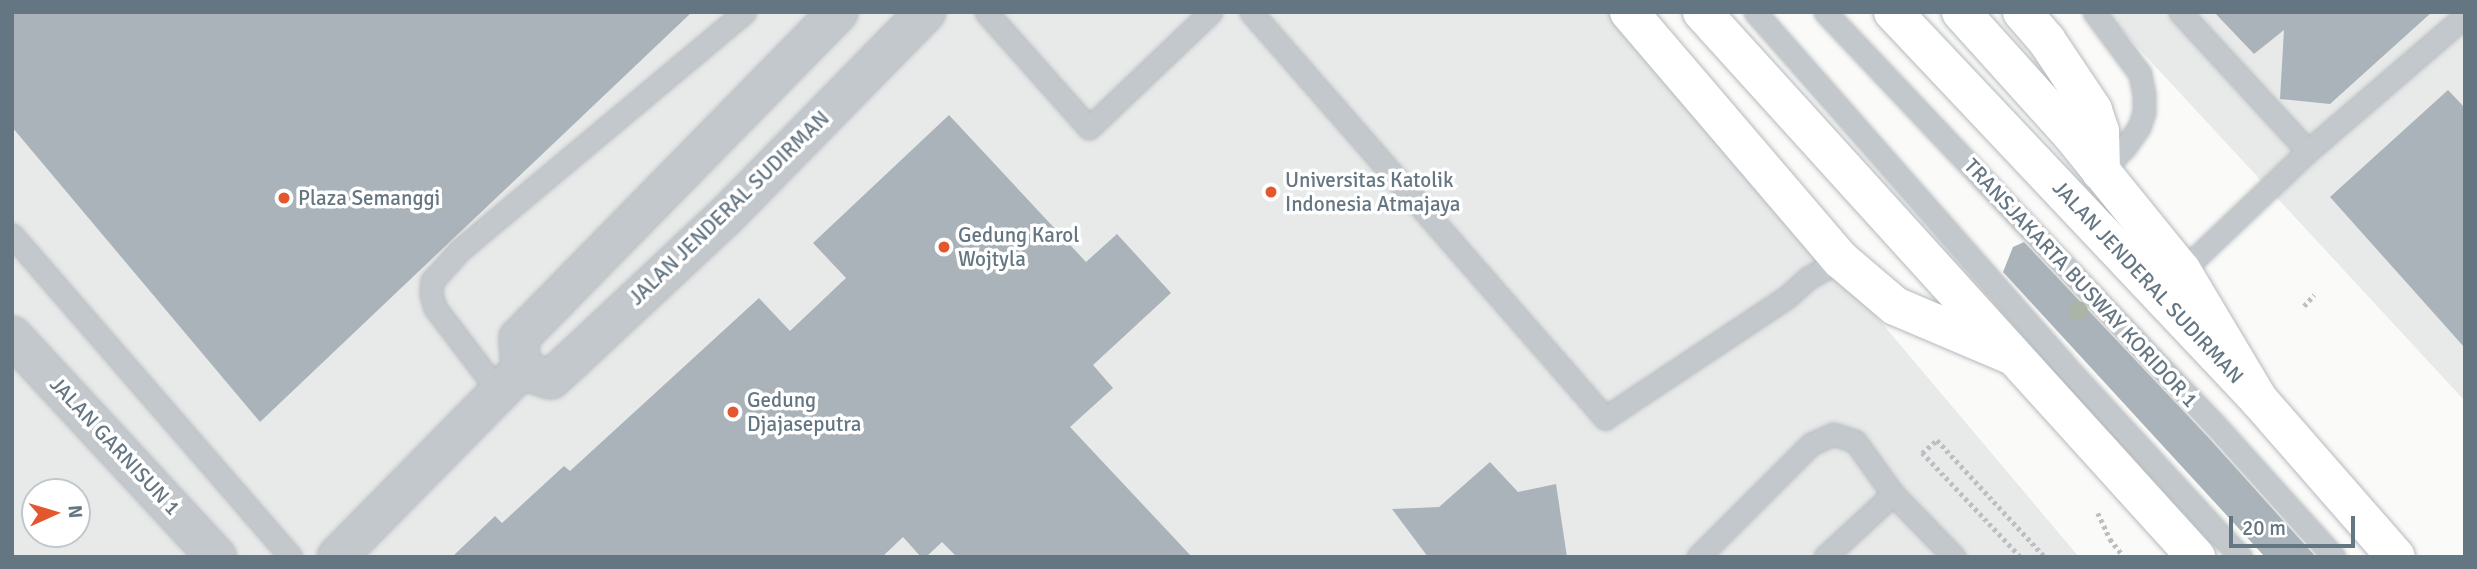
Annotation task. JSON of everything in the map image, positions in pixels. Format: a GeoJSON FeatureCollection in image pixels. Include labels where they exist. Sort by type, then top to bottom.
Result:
{"type":"FeatureCollection","features":[{"type":"Feature","properties":{"kind":"main road"},"geometry":{"type":"LineString","coordinates":[[1629,12],[1842,260],[1895,306],[2013,356]]}},
{"type":"Feature","properties":{"kind":"main road"},"geometry":{"type":"LineString","coordinates":[[1702,12],[2196,557]]}},
{"type":"Feature","properties":{"kind":"main road","name":"JALAN JENDERAL SUDIRMAN"},"geometry":{"type":"LineString","coordinates":[[1893,12],[2259,400],[2396,557]]}},
{"type":"Feature","properties":{"kind":"main road"},"geometry":{"type":"LineString","coordinates":[[1961,12],[2071,134],[2182,271],[2259,400]]}},
{"type":"Feature","properties":{"kind":"main road"},"geometry":{"type":"LineString","coordinates":[[2022,12],[2047,41],[2093,110],[2100,131],[2101,172]]}},
{"type":"Feature","properties":{"kind":"street"},"geometry":{"type":"LineString","coordinates":[[337,557],[510,381],[519,338],[838,12]]}},
{"type":"Feature","properties":{"kind":"street","name":"JALAN JENDERAL SUDIRMAN"},"geometry":{"type":"LineString","coordinates":[[510,381],[551,379],[725,217],[926,12]]}},
{"type":"Feature","properties":{"kind":"street","name":"JALAN GARNISUN 1"},"geometry":{"type":"LineString","coordinates":[[12,336],[217,557]]}},
{"type":"Feature","properties":{"kind":"lane"},"geometry":{"type":"LineString","coordinates":[[510,381],[435,308],[427,275],[745,12]]}},
{"type":"Feature","properties":{"kind":"lane"},"geometry":{"type":"LineString","coordinates":[[986,12],[1089,128],[1210,12]]}},
{"type":"Feature","properties":{"kind":"lane"},"geometry":{"type":"LineString","coordinates":[[1251,12],[1605,418],[1787,297],[1808,278],[1842,260]]}},
{"type":"Feature","properties":{"kind":"lane"},"geometry":{"type":"LineString","coordinates":[[1755,12],[2063,363],[2241,557]]}},
{"type":"Feature","properties":{"kind":"lane","name":"TRANSJAKARTA BUSWAY KORIDOR 1"},"geometry":{"type":"LineString","coordinates":[[1825,12],[2218,428],[2334,557]]}},
{"type":"Feature","properties":{"kind":"lane"},"geometry":{"type":"LineString","coordinates":[[2094,12],[2140,74],[2144,94],[2144,113],[2139,127],[2125,147],[2101,172]]}},
{"type":"Feature","properties":{"kind":"lane"},"geometry":{"type":"LineString","coordinates":[[2180,12],[2308,151]]}},
{"type":"Feature","properties":{"kind":"lane"},"geometry":{"type":"LineString","coordinates":[[2182,271],[2308,151],[2465,16]]}},
{"type":"Feature","properties":{"kind":"lane"},"geometry":{"type":"LineString","coordinates":[[12,235],[291,557]]}},
{"type":"Feature","properties":{"kind":"lane"},"geometry":{"type":"LineString","coordinates":[[1698,557],[1811,444],[1833,434],[1856,440],[1893,494],[1948,554]]}},
{"type":"Feature","properties":{"kind":"lane"},"geometry":{"type":"LineString","coordinates":[[1825,557],[1893,494]]}},
{"type":"Feature","properties":{"kind":"path"},"geometry":{"type":"LineString","coordinates":[[2304,306],[2314,295]]}},
{"type":"Feature","properties":{"kind":"path"},"geometry":{"type":"LineString","coordinates":[[2020,557],[1922,453],[1937,440],[2045,557]]}},
{"type":"Feature","properties":{"kind":"shaded area"},"geometry":{"type":"Polygon","coordinates":[[[12,12],[1615,12],[1666,67],[2079,557],[12,557],[12,12]]]}},
{"type":"Feature","properties":{"kind":"shaded area"},"geometry":{"type":"Polygon","coordinates":[[[2105,12],[2465,12],[2465,401],[2105,12]]]}},
{"type":"Feature","properties":{"kind":"building","name":"Plaza Semanggi"},"geometry":{"type":"Polygon","coordinates":[[[12,12],[692,12],[260,422],[12,127],[12,12]]]}},
{"type":"Feature","properties":{"kind":"building"},"geometry":{"type":"Polygon","coordinates":[[[2214,12],[2432,12],[2330,104],[2280,99],[2284,30],[2254,54],[2214,12]]]}},
{"type":"Feature","properties":{"kind":"building"},"geometry":{"type":"Polygon","coordinates":[[[2448,90],[2465,108],[2465,348],[2330,197],[2448,90]]]}},
{"type":"Feature","properties":{"kind":"building"},"geometry":{"type":"Polygon","coordinates":[[[949,115],[1086,262],[1117,234],[1171,293],[1093,365],[1113,388],[1070,427],[1192,557],[957,557],[942,542],[926,557],[921,557],[903,537],[882,557],[452,557],[495,516],[502,523],[564,466],[570,471],[759,298],[790,331],[846,278],[813,243],[949,115]]]}},
{"type":"Feature","properties":{"kind":"building"},"geometry":{"type":"Polygon","coordinates":[[[2024,242],[2208,437],[2316,557],[2265,557],[2003,272],[2013,247],[2024,242]]]}},
{"type":"Feature","properties":{"kind":"building"},"geometry":{"type":"Polygon","coordinates":[[[1490,462],[1518,492],[1556,484],[1567,557],[1428,557],[1392,509],[1439,507],[1490,462]]]}},
{"type":"Feature","properties":{"kind":"place","name":"Universitas Katolik Indonesia Atmajaya"},"geometry":{"type":"Point","coordinates":[1271,192]}},
{"type":"Feature","properties":{"kind":"place","name":"Plaza Semanggi"},"geometry":{"type":"Point","coordinates":[284,198]}},
{"type":"Feature","properties":{"kind":"place","name":"Gedung Karol Wojtyla"},"geometry":{"type":"Point","coordinates":[944,247]}},
{"type":"Feature","properties":{"kind":"place","name":"Gedung Djajaseputra"},"geometry":{"type":"Point","coordinates":[733,412]}}]}
